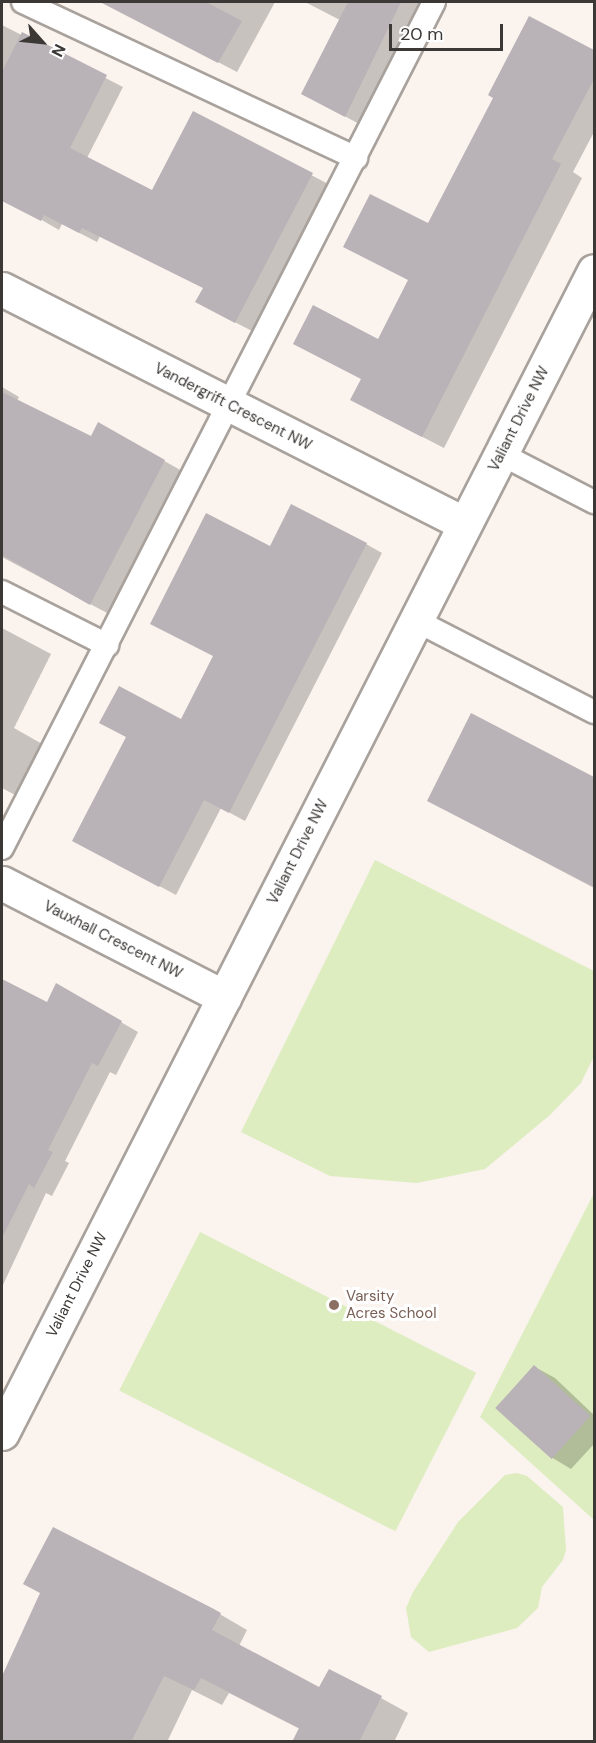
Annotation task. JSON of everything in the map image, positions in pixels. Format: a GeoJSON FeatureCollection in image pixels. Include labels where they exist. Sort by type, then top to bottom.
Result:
{"type":"FeatureCollection","features":[{"type":"Feature","properties":{"kind":"street","name":"Valiant Drive NW"},"geometry":{"type":"LineString","coordinates":[[2,1433],[594,271]]}},
{"type":"Feature","properties":{"kind":"street","name":"Vandergrift Crescent NW"},"geometry":{"type":"LineString","coordinates":[[2,289],[465,524]]}},
{"type":"Feature","properties":{"kind":"street","name":"Vauxhall Crescent NW"},"geometry":{"type":"LineString","coordinates":[[2,883],[224,997]]}},
{"type":"Feature","properties":{"kind":"lane"},"geometry":{"type":"LineString","coordinates":[[23,2],[356,158]]}},
{"type":"Feature","properties":{"kind":"lane"},"geometry":{"type":"LineString","coordinates":[[2,848],[434,2]]}},
{"type":"Feature","properties":{"kind":"lane"},"geometry":{"type":"LineString","coordinates":[[501,454],[594,502]]}},
{"type":"Feature","properties":{"kind":"lane"},"geometry":{"type":"LineString","coordinates":[[2,592],[107,645]]}},
{"type":"Feature","properties":{"kind":"lane"},"geometry":{"type":"LineString","coordinates":[[417,621],[594,712]]}},
{"type":"Feature","properties":{"kind":"green space"},"geometry":{"type":"Polygon","coordinates":[[[375,860],[594,971],[594,1056],[581,1083],[550,1115],[485,1169],[417,1183],[330,1176],[241,1132],[375,860]]]}},
{"type":"Feature","properties":{"kind":"green space"},"geometry":{"type":"Polygon","coordinates":[[[594,1193],[594,1520],[480,1417],[594,1193]]]}},
{"type":"Feature","properties":{"kind":"green space"},"geometry":{"type":"Polygon","coordinates":[[[200,1232],[476,1373],[395,1531],[119,1391],[200,1232]]]}},
{"type":"Feature","properties":{"kind":"green space"},"geometry":{"type":"Polygon","coordinates":[[[517,1473],[527,1476],[563,1507],[566,1550],[563,1560],[542,1587],[538,1608],[517,1628],[429,1652],[411,1637],[406,1608],[413,1592],[458,1522],[505,1475],[517,1473]]]}},
{"type":"Feature","properties":{"kind":"building"},"geometry":{"type":"Polygon","coordinates":[[[100,2],[206,2],[242,21],[218,63],[100,2]]]}},
{"type":"Feature","properties":{"kind":"building"},"geometry":{"type":"Polygon","coordinates":[[[348,2],[401,2],[345,117],[301,94],[348,2]]]}},
{"type":"Feature","properties":{"kind":"building"},"geometry":{"type":"Polygon","coordinates":[[[529,16],[594,50],[594,79],[552,159],[561,164],[422,437],[350,400],[361,379],[293,344],[313,305],[378,339],[408,280],[343,247],[370,194],[428,223],[493,98],[488,95],[529,16]]]}},
{"type":"Feature","properties":{"kind":"building"},"geometry":{"type":"Polygon","coordinates":[[[22,32],[107,75],[70,148],[152,190],[193,111],[313,173],[235,323],[195,302],[203,288],[82,228],[79,233],[44,215],[41,221],[2,201],[2,72],[22,32]]]}},
{"type":"Feature","properties":{"kind":"building"},"geometry":{"type":"Polygon","coordinates":[[[2,392],[91,436],[98,422],[165,460],[90,605],[2,555],[2,392]]]}},
{"type":"Feature","properties":{"kind":"building"},"geometry":{"type":"Polygon","coordinates":[[[291,504],[367,543],[229,813],[204,800],[159,887],[72,841],[126,737],[99,723],[119,686],[181,719],[213,656],[150,624],[206,513],[270,546],[291,504]]]}},
{"type":"Feature","properties":{"kind":"building"},"geometry":{"type":"Polygon","coordinates":[[[471,713],[594,777],[594,887],[427,801],[471,713]]]}},
{"type":"Feature","properties":{"kind":"building"},"geometry":{"type":"Polygon","coordinates":[[[2,979],[47,1002],[56,983],[122,1021],[98,1066],[92,1063],[48,1150],[53,1152],[34,1188],[29,1184],[2,1238],[2,979]]]}},
{"type":"Feature","properties":{"kind":"building"},"geometry":{"type":"Polygon","coordinates":[[[534,1365],[590,1416],[552,1459],[495,1408],[534,1365]]]}},
{"type":"Feature","properties":{"kind":"building"},"geometry":{"type":"Polygon","coordinates":[[[53,1527],[221,1613],[212,1630],[319,1687],[329,1669],[382,1696],[359,1742],[292,1742],[299,1728],[201,1678],[194,1690],[164,1676],[131,1742],[2,1742],[2,1676],[40,1593],[23,1584],[53,1527]]]}},
{"type":"Feature","properties":{"kind":"place","name":"Varsity Acres School"},"geometry":{"type":"Point","coordinates":[334,1305]}}]}
